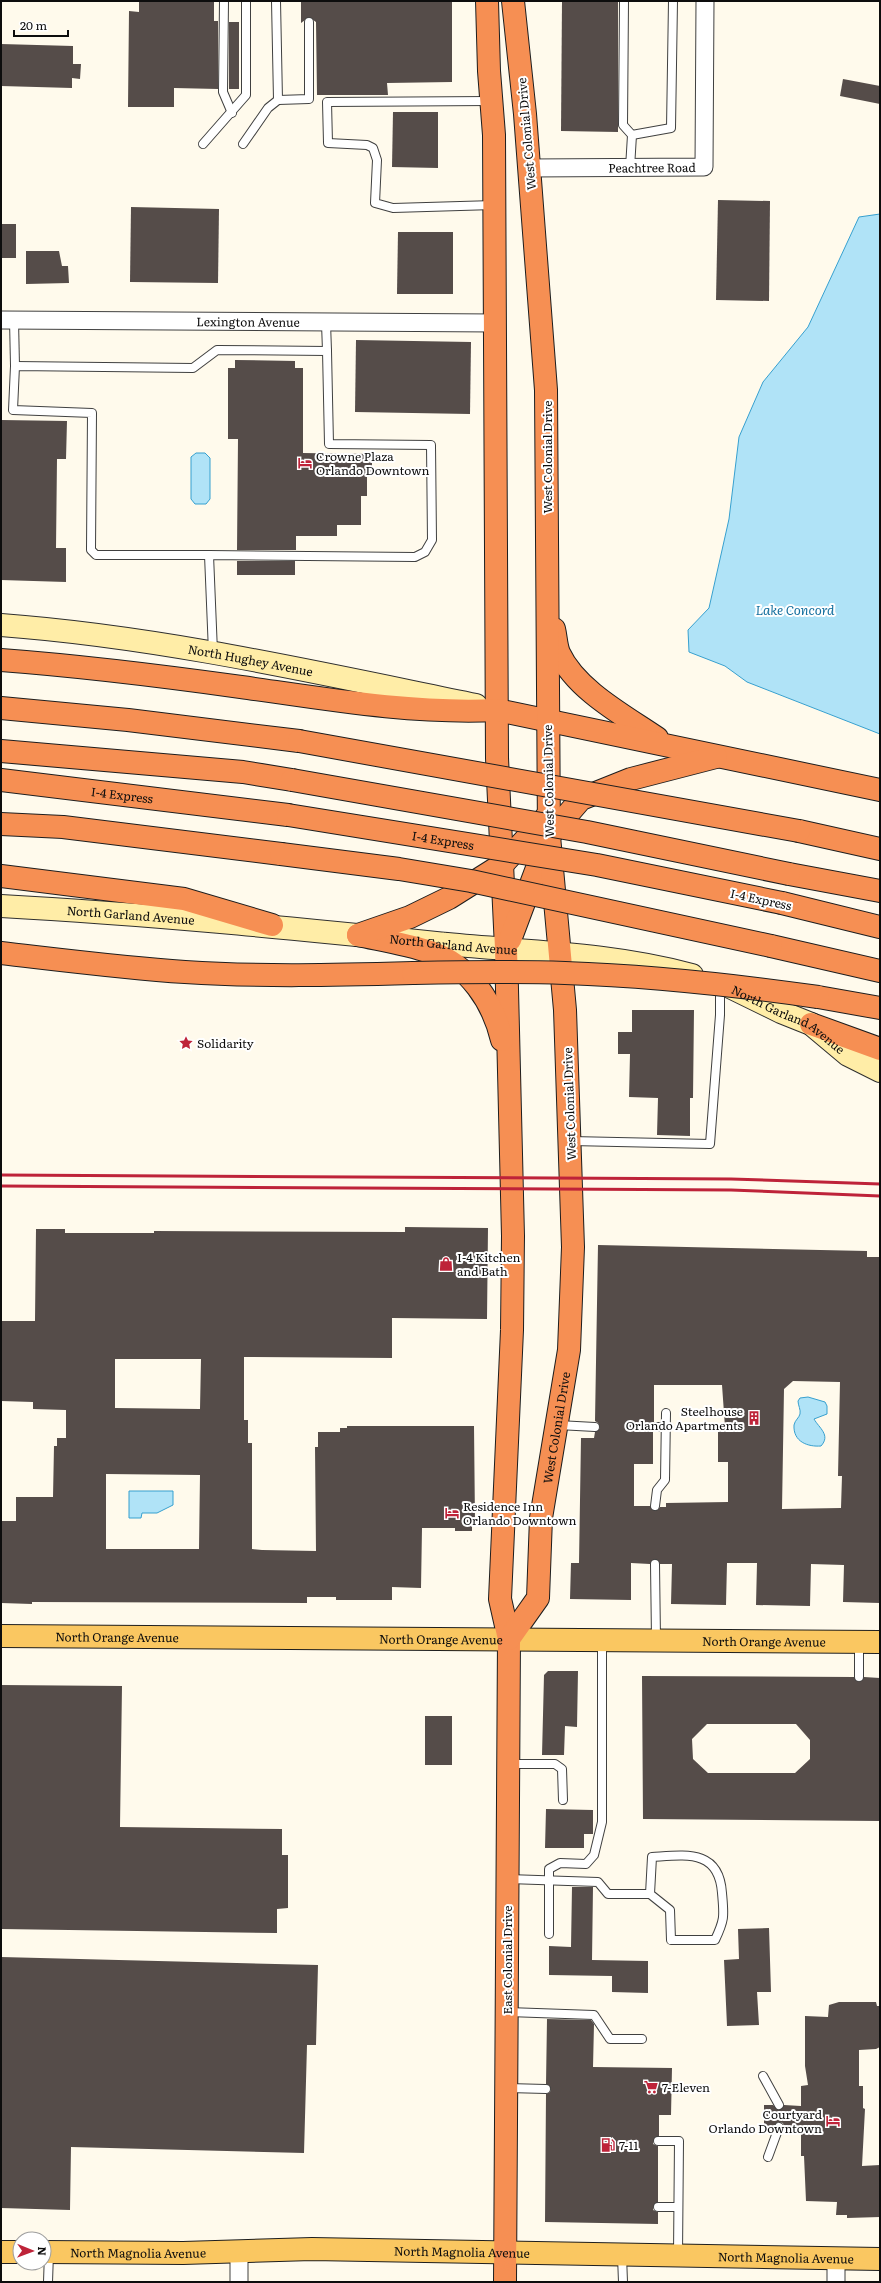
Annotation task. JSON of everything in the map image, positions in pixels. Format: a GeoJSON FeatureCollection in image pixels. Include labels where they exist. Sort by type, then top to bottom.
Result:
{"type":"FeatureCollection","features":[{"type":"Feature","properties":{"kind":"highway"},"geometry":{"type":"LineString","coordinates":[[487,1],[495,206],[497,758],[506,948],[510,1083],[513,1294],[500,1599],[509,1639]]}},
{"type":"Feature","properties":{"kind":"highway","name":"West Colonial Drive"},"geometry":{"type":"LineString","coordinates":[[509,1639],[538,1598],[541,1518],[566,1371],[570,1328],[573,1247],[570,1141],[560,952],[548,815],[546,390],[529,168],[513,1]]}},
{"type":"Feature","properties":{"kind":"highway"},"geometry":{"type":"LineString","coordinates":[[547,598],[559,653],[579,681],[606,703],[666,745]]}},
{"type":"Feature","properties":{"kind":"highway"},"geometry":{"type":"LineString","coordinates":[[1,660],[162,677],[368,705],[464,711],[497,710],[547,719],[880,790]]}},
{"type":"Feature","properties":{"kind":"highway"},"geometry":{"type":"LineString","coordinates":[[1,708],[128,720],[299,741],[798,831],[880,848]]}},
{"type":"Feature","properties":{"kind":"highway"},"geometry":{"type":"LineString","coordinates":[[1,751],[235,772],[292,780],[586,832],[789,874],[880,891]]}},
{"type":"Feature","properties":{"kind":"highway"},"geometry":{"type":"LineString","coordinates":[[506,948],[549,836],[580,799],[631,779],[720,756]]}},
{"type":"Feature","properties":{"kind":"highway","name":"I-4 Express"},"geometry":{"type":"LineString","coordinates":[[1,780],[288,815],[597,865],[782,903],[880,927]]}},
{"type":"Feature","properties":{"kind":"highway"},"geometry":{"type":"LineString","coordinates":[[358,935],[427,910],[449,898],[502,864],[548,815]]}},
{"type":"Feature","properties":{"kind":"highway"},"geometry":{"type":"LineString","coordinates":[[1,824],[63,827],[399,869],[471,881],[880,971]]}},
{"type":"Feature","properties":{"kind":"highway"},"geometry":{"type":"LineString","coordinates":[[1,876],[179,898],[272,925]]}},
{"type":"Feature","properties":{"kind":"highway"},"geometry":{"type":"LineString","coordinates":[[358,935],[430,952],[460,969],[474,982],[486,998],[497,1022],[510,1083]]}},
{"type":"Feature","properties":{"kind":"highway"},"geometry":{"type":"LineString","coordinates":[[1,953],[105,965],[193,972],[311,976],[537,972],[636,977],[757,988],[880,1008]]}},
{"type":"Feature","properties":{"kind":"highway"},"geometry":{"type":"LineString","coordinates":[[811,1024],[880,1049]]}},
{"type":"Feature","properties":{"kind":"highway","name":"East Colonial Drive"},"geometry":{"type":"LineString","coordinates":[[505,2282],[509,1639]]}},
{"type":"Feature","properties":{"kind":"main road","name":"North Orange Avenue"},"geometry":{"type":"LineString","coordinates":[[1,1636],[870,1642]]}},
{"type":"Feature","properties":{"kind":"main road","name":"North Magnolia Avenue"},"geometry":{"type":"LineString","coordinates":[[52,2252],[312,2249],[505,2252],[678,2257],[880,2259]]}},
{"type":"Feature","properties":{"kind":"main road"},"geometry":{"type":"LineString","coordinates":[[1,2252],[12,2252]]}},
{"type":"Feature","properties":{"kind":"street","name":"Peachtree Road"},"geometry":{"type":"LineString","coordinates":[[529,168],[704,167],[705,1]]}},
{"type":"Feature","properties":{"kind":"street","name":"Lexington Avenue"},"geometry":{"type":"LineString","coordinates":[[8,320],[496,323]]}},
{"type":"Feature","properties":{"kind":"street","name":"North Hughey Avenue"},"geometry":{"type":"LineString","coordinates":[[1,625],[72,630],[213,653],[497,710]]}},
{"type":"Feature","properties":{"kind":"street","name":"North Garland Avenue"},"geometry":{"type":"LineString","coordinates":[[1,906],[272,925],[358,935],[620,958],[720,982],[781,1012],[811,1024],[848,1055],[880,1071]]}},
{"type":"Feature","properties":{"kind":"street"},"geometry":{"type":"LineString","coordinates":[[239,2251],[239,2282]]}},
{"type":"Feature","properties":{"kind":"street"},"geometry":{"type":"LineString","coordinates":[[836,2259],[836,2282]]}},
{"type":"Feature","properties":{"kind":"lane"},"geometry":{"type":"LineString","coordinates":[[224,1],[223,92],[232,113]]}},
{"type":"Feature","properties":{"kind":"lane"},"geometry":{"type":"LineString","coordinates":[[203,144],[232,113],[246,95],[246,1]]}},
{"type":"Feature","properties":{"kind":"lane"},"geometry":{"type":"LineString","coordinates":[[276,1],[278,100]]}},
{"type":"Feature","properties":{"kind":"lane"},"geometry":{"type":"LineString","coordinates":[[624,1],[623,125],[632,135],[630,168]]}},
{"type":"Feature","properties":{"kind":"lane"},"geometry":{"type":"LineString","coordinates":[[632,135],[671,128],[672,1]]}},
{"type":"Feature","properties":{"kind":"lane"},"geometry":{"type":"LineString","coordinates":[[243,144],[268,108],[278,100],[309,99],[309,22]]}},
{"type":"Feature","properties":{"kind":"lane"},"geometry":{"type":"LineString","coordinates":[[492,101],[328,102],[328,143],[367,145],[373,148],[377,160],[375,203],[393,208],[495,206]]}},
{"type":"Feature","properties":{"kind":"lane"},"geometry":{"type":"LineString","coordinates":[[8,320],[15,366],[13,410],[92,412],[91,550],[96,555],[415,557],[425,552],[432,540],[432,445],[329,444],[326,323]]}},
{"type":"Feature","properties":{"kind":"lane"},"geometry":{"type":"LineString","coordinates":[[15,366],[193,368],[217,350],[327,351]]}},
{"type":"Feature","properties":{"kind":"lane"},"geometry":{"type":"LineString","coordinates":[[207,555],[213,653]]}},
{"type":"Feature","properties":{"kind":"lane"},"geometry":{"type":"LineString","coordinates":[[570,1141],[710,1144],[720,1015],[720,982]]}},
{"type":"Feature","properties":{"kind":"lane"},"geometry":{"type":"LineString","coordinates":[[655,1506],[657,1490],[665,1480],[666,1413]]}},
{"type":"Feature","properties":{"kind":"lane"},"geometry":{"type":"LineString","coordinates":[[557,1425],[595,1427]]}},
{"type":"Feature","properties":{"kind":"lane"},"geometry":{"type":"LineString","coordinates":[[654,1427],[666,1427]]}},
{"type":"Feature","properties":{"kind":"lane"},"geometry":{"type":"LineString","coordinates":[[655,1564],[656,1640]]}},
{"type":"Feature","properties":{"kind":"lane"},"geometry":{"type":"LineString","coordinates":[[549,1934],[549,1869],[560,1863],[586,1864],[594,1855],[602,1822],[602,1639]]}},
{"type":"Feature","properties":{"kind":"lane"},"geometry":{"type":"LineString","coordinates":[[859,1677],[870,1642]]}},
{"type":"Feature","properties":{"kind":"lane"},"geometry":{"type":"LineString","coordinates":[[508,1764],[555,1764],[562,1769],[563,1800]]}},
{"type":"Feature","properties":{"kind":"lane"},"geometry":{"type":"LineString","coordinates":[[508,1879],[598,1882],[608,1894],[650,1894],[670,1910],[671,1940],[715,1940],[724,1919],[721,1878],[712,1863],[689,1855],[652,1857],[650,1894]]}},
{"type":"Feature","properties":{"kind":"lane"},"geometry":{"type":"LineString","coordinates":[[507,2012],[594,2015],[610,2039],[642,2039]]}},
{"type":"Feature","properties":{"kind":"lane"},"geometry":{"type":"LineString","coordinates":[[763,2076],[779,2105]]}},
{"type":"Feature","properties":{"kind":"lane"},"geometry":{"type":"LineString","coordinates":[[506,2088],[546,2089]]}},
{"type":"Feature","properties":{"kind":"lane"},"geometry":{"type":"LineString","coordinates":[[768,2157],[779,2127]]}},
{"type":"Feature","properties":{"kind":"lane"},"geometry":{"type":"LineString","coordinates":[[658,2141],[679,2141],[678,2257]]}},
{"type":"Feature","properties":{"kind":"lane"},"geometry":{"type":"LineString","coordinates":[[658,2207],[678,2207]]}},
{"type":"Feature","properties":{"kind":"lane"},"geometry":{"type":"LineString","coordinates":[[622,2255],[623,2282]]}},
{"type":"Feature","properties":{"kind":"lane"},"geometry":{"type":"LineString","coordinates":[[47,2271],[48,2282]]}},
{"type":"Feature","properties":{"kind":"water","name":"Lake Concord"},"geometry":{"type":"Polygon","coordinates":[[[880,214],[880,734],[747,682],[725,666],[689,652],[688,630],[709,608],[729,519],[739,437],[763,382],[808,327],[859,217],[880,214]]]}},
{"type":"Feature","properties":{"kind":"water"},"geometry":{"type":"Polygon","coordinates":[[[196,453],[205,453],[210,458],[210,499],[206,504],[195,504],[191,499],[191,457],[196,453]]]}},
{"type":"Feature","properties":{"kind":"water"},"geometry":{"type":"Polygon","coordinates":[[[808,1397],[825,1402],[827,1406],[827,1414],[814,1419],[823,1432],[825,1438],[821,1446],[811,1446],[802,1442],[796,1436],[794,1431],[794,1425],[800,1412],[798,1401],[800,1398],[808,1397]]]}},
{"type":"Feature","properties":{"kind":"water"},"geometry":{"type":"Polygon","coordinates":[[[129,1491],[173,1491],[173,1505],[157,1513],[142,1513],[141,1518],[129,1518],[129,1491]]]}},
{"type":"Feature","properties":{"kind":"building"},"geometry":{"type":"Polygon","coordinates":[[[139,1],[214,2],[214,21],[218,21],[218,89],[174,88],[174,107],[128,107],[129,11],[139,12],[139,1]]]}},
{"type":"Feature","properties":{"kind":"building"},"geometry":{"type":"Polygon","coordinates":[[[301,1],[452,1],[452,82],[387,83],[388,95],[317,95],[316,22],[309,17],[301,23],[301,1]]]}},
{"type":"Feature","properties":{"kind":"building"},"geometry":{"type":"Polygon","coordinates":[[[562,1],[618,1],[618,132],[561,131],[562,1]]]}},
{"type":"Feature","properties":{"kind":"building"},"geometry":{"type":"Polygon","coordinates":[[[229,22],[239,22],[239,89],[229,89],[229,22]]]}},
{"type":"Feature","properties":{"kind":"building"},"geometry":{"type":"Polygon","coordinates":[[[1,44],[73,46],[73,64],[81,64],[80,79],[72,78],[72,88],[1,86],[1,44]]]}},
{"type":"Feature","properties":{"kind":"building"},"geometry":{"type":"Polygon","coordinates":[[[843,79],[880,86],[880,104],[840,96],[843,79]]]}},
{"type":"Feature","properties":{"kind":"building"},"geometry":{"type":"Polygon","coordinates":[[[393,112],[438,112],[438,168],[392,167],[393,112]]]}},
{"type":"Feature","properties":{"kind":"building"},"geometry":{"type":"Polygon","coordinates":[[[718,200],[770,201],[769,301],[716,300],[718,200]]]}},
{"type":"Feature","properties":{"kind":"building"},"geometry":{"type":"Polygon","coordinates":[[[131,207],[219,209],[218,283],[130,282],[131,207]]]}},
{"type":"Feature","properties":{"kind":"building"},"geometry":{"type":"Polygon","coordinates":[[[1,224],[16,224],[16,258],[1,258],[1,224]]]}},
{"type":"Feature","properties":{"kind":"building"},"geometry":{"type":"Polygon","coordinates":[[[398,232],[453,232],[453,294],[397,294],[398,232]]]}},
{"type":"Feature","properties":{"kind":"building"},"geometry":{"type":"Polygon","coordinates":[[[26,251],[59,251],[62,266],[68,266],[69,283],[26,284],[26,251]]]}},
{"type":"Feature","properties":{"kind":"building"},"geometry":{"type":"Polygon","coordinates":[[[356,340],[471,342],[470,414],[355,412],[356,340]]]}},
{"type":"Feature","properties":{"kind":"building","name":"Crowne Plaza Orlando Downtown"},"geometry":{"type":"Polygon","coordinates":[[[235,360],[295,361],[295,368],[303,368],[303,453],[372,454],[372,473],[367,473],[367,496],[361,496],[361,525],[337,525],[337,536],[296,536],[296,550],[237,550],[238,439],[228,439],[228,368],[235,368],[235,360]]]}},
{"type":"Feature","properties":{"kind":"building"},"geometry":{"type":"Polygon","coordinates":[[[1,420],[67,421],[66,459],[57,459],[56,548],[66,548],[66,582],[1,580],[1,420]]]}},
{"type":"Feature","properties":{"kind":"building"},"geometry":{"type":"Polygon","coordinates":[[[237,561],[295,561],[295,575],[237,575],[237,561]]]}},
{"type":"Feature","properties":{"kind":"building"},"geometry":{"type":"Polygon","coordinates":[[[632,1010],[694,1010],[693,1098],[690,1098],[690,1136],[657,1135],[658,1098],[629,1097],[630,1054],[618,1054],[618,1032],[632,1032],[632,1010]]]}},
{"type":"Feature","properties":{"kind":"building"},"geometry":{"type":"Polygon","coordinates":[[[405,1227],[488,1228],[487,1319],[392,1318],[392,1358],[244,1357],[244,1420],[248,1420],[248,1443],[252,1443],[252,1549],[262,1550],[316,1551],[315,1447],[318,1447],[318,1432],[340,1432],[340,1428],[347,1428],[347,1426],[474,1426],[475,1523],[472,1523],[472,1531],[455,1531],[455,1528],[422,1528],[421,1588],[392,1587],[392,1600],[336,1600],[336,1597],[307,1597],[307,1603],[1,1603],[1,1521],[16,1521],[16,1497],[53,1497],[54,1446],[57,1446],[57,1438],[66,1438],[66,1410],[33,1409],[33,1402],[1,1401],[1,1321],[35,1321],[36,1229],[65,1229],[65,1233],[154,1233],[154,1231],[405,1232],[405,1227]],[[115,1359],[115,1408],[200,1409],[201,1359],[115,1359]],[[106,1474],[106,1549],[199,1549],[200,1475],[106,1474]]]}},
{"type":"Feature","properties":{"kind":"building","name":"Steelhouse Orlando Apartments"},"geometry":{"type":"Polygon","coordinates":[[[598,1245],[867,1251],[867,1257],[880,1257],[880,1603],[843,1602],[844,1565],[811,1564],[810,1606],[756,1605],[757,1563],[727,1563],[726,1605],[671,1604],[672,1564],[660,1564],[655,1559],[650,1564],[631,1563],[631,1600],[570,1599],[571,1563],[579,1563],[581,1438],[594,1438],[595,1432],[600,1428],[598,1423],[595,1421],[598,1245]],[[793,1381],[784,1389],[782,1509],[841,1508],[842,1476],[838,1476],[840,1382],[793,1381]],[[654,1385],[654,1422],[649,1427],[653,1432],[653,1464],[634,1464],[634,1506],[650,1506],[655,1511],[660,1507],[666,1507],[666,1503],[728,1502],[728,1462],[718,1462],[718,1427],[725,1427],[722,1385],[654,1385]]]}},
{"type":"Feature","properties":{"kind":"building"},"geometry":{"type":"Polygon","coordinates":[[[548,1671],[578,1671],[577,1727],[565,1726],[564,1755],[542,1755],[544,1675],[548,1671]]]}},
{"type":"Feature","properties":{"kind":"building"},"geometry":{"type":"Polygon","coordinates":[[[642,1676],[854,1677],[859,1682],[864,1677],[880,1678],[880,1821],[643,1819],[642,1676]],[[707,1724],[692,1739],[693,1759],[708,1773],[795,1773],[810,1759],[810,1740],[796,1724],[707,1724]]]}},
{"type":"Feature","properties":{"kind":"building"},"geometry":{"type":"Polygon","coordinates":[[[1,1685],[122,1686],[120,1827],[282,1829],[282,1855],[288,1855],[288,1908],[277,1909],[277,1933],[1,1929],[1,1685]]]}},
{"type":"Feature","properties":{"kind":"building"},"geometry":{"type":"Polygon","coordinates":[[[425,1716],[452,1716],[452,1765],[425,1765],[425,1716]]]}},
{"type":"Feature","properties":{"kind":"building"},"geometry":{"type":"Polygon","coordinates":[[[546,1809],[593,1810],[593,1834],[584,1834],[584,1848],[545,1848],[546,1809]]]}},
{"type":"Feature","properties":{"kind":"building"},"geometry":{"type":"Polygon","coordinates":[[[572,1887],[593,1887],[592,1960],[648,1961],[648,1993],[612,1992],[612,1976],[549,1975],[549,1946],[571,1947],[572,1887]]]}},
{"type":"Feature","properties":{"kind":"building"},"geometry":{"type":"Polygon","coordinates":[[[769,1928],[771,1992],[757,1992],[759,2025],[727,2026],[724,1960],[739,1959],[738,1929],[769,1928]]]}},
{"type":"Feature","properties":{"kind":"building"},"geometry":{"type":"Polygon","coordinates":[[[1,1957],[318,1965],[316,2045],[307,2045],[304,2153],[71,2147],[70,2210],[1,2208],[1,1957]]]}},
{"type":"Feature","properties":{"kind":"building","name":"Courtyard Orlando Downtown"},"geometry":{"type":"Polygon","coordinates":[[[839,2002],[876,2002],[877,2006],[880,2006],[880,2047],[876,2049],[859,2050],[859,2086],[863,2086],[863,2108],[865,2109],[862,2166],[880,2165],[880,2217],[847,2218],[847,2215],[836,2215],[837,2202],[806,2201],[804,2156],[801,2156],[801,2128],[784,2127],[783,2123],[778,2122],[773,2127],[764,2127],[764,2105],[773,2105],[779,2110],[784,2105],[801,2106],[801,2086],[808,2085],[805,2066],[805,2016],[828,2017],[829,2005],[839,2002]]]}},
{"type":"Feature","properties":{"kind":"building"},"geometry":{"type":"Polygon","coordinates":[[[547,2019],[591,2020],[594,2024],[593,2067],[672,2068],[671,2115],[659,2115],[659,2136],[653,2141],[653,2144],[658,2146],[658,2202],[653,2207],[653,2210],[658,2212],[658,2224],[545,2222],[546,2094],[550,2092],[551,2089],[546,2084],[547,2019]]]}},
{"type":"Feature","properties":{"kind":"railway"},"geometry":{"type":"LineString","coordinates":[[1,1175],[731,1179],[880,1184]]}},
{"type":"Feature","properties":{"kind":"railway"},"geometry":{"type":"LineString","coordinates":[[1,1186],[731,1190],[880,1196]]}},
{"type":"Feature","properties":{"kind":"place","name":"Crowne Plaza Orlando Downtown"},"geometry":{"type":"Point","coordinates":[305,463]}},
{"type":"Feature","properties":{"kind":"place","name":"Solidarity"},"geometry":{"type":"Point","coordinates":[186,1043]}},
{"type":"Feature","properties":{"kind":"place","name":"I-4 Kitchen and Bath"},"geometry":{"type":"Point","coordinates":[446,1264]}},
{"type":"Feature","properties":{"kind":"place","name":"Steelhouse Orlando Apartments"},"geometry":{"type":"Point","coordinates":[754,1418]}},
{"type":"Feature","properties":{"kind":"place","name":"Residence Inn Orlando Downtown"},"geometry":{"type":"Point","coordinates":[452,1513]}},
{"type":"Feature","properties":{"kind":"place","name":"7-Eleven"},"geometry":{"type":"Point","coordinates":[651,2087]}},
{"type":"Feature","properties":{"kind":"place","name":"Courtyard Orlando Downtown"},"geometry":{"type":"Point","coordinates":[833,2121]}},
{"type":"Feature","properties":{"kind":"place","name":"7-11"},"geometry":{"type":"Point","coordinates":[608,2145]}}]}
